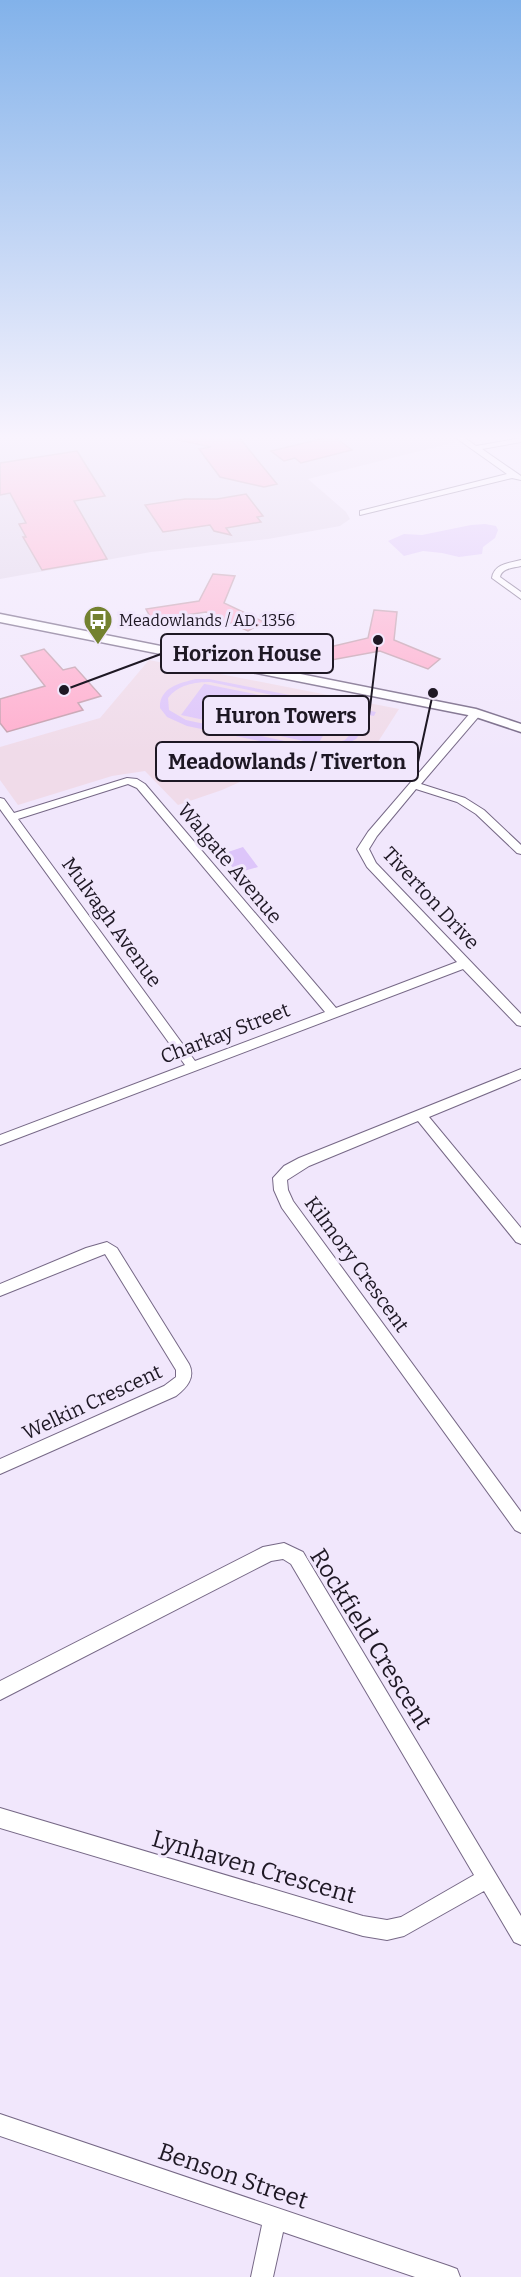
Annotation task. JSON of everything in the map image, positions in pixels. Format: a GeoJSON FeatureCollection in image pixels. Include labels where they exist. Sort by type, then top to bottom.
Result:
{"type":"FeatureCollection","features":[{"type":"Feature","properties":{"kind":"main road"},"geometry":{"type":"LineString","coordinates":[[0,618],[476,713],[521,728]]}},
{"type":"Feature","properties":{"kind":"street"},"geometry":{"type":"LineString","coordinates":[[521,563],[500,569],[496,573],[496,578],[521,596]]}},
{"type":"Feature","properties":{"kind":"street","name":"Tiverton Drive"},"geometry":{"type":"LineString","coordinates":[[476,713],[372,834],[363,849],[365,856],[521,1022]]}},
{"type":"Feature","properties":{"kind":"street","name":"Walgate Avenue"},"geometry":{"type":"LineString","coordinates":[[12,817],[133,781],[141,786],[333,1013]]}},
{"type":"Feature","properties":{"kind":"street"},"geometry":{"type":"LineString","coordinates":[[414,785],[460,800],[480,812],[521,850]]}},
{"type":"Feature","properties":{"kind":"street","name":"Mulvagh Avenue"},"geometry":{"type":"LineString","coordinates":[[0,801],[192,1066]]}},
{"type":"Feature","properties":{"kind":"street","name":"Charkay Street"},"geometry":{"type":"LineString","coordinates":[[0,1140],[465,964]]}},
{"type":"Feature","properties":{"kind":"street","name":"Kilmory Crescent"},"geometry":{"type":"LineString","coordinates":[[521,1074],[289,1170],[280,1178],[281,1190],[287,1204],[521,1524]]}},
{"type":"Feature","properties":{"kind":"street"},"geometry":{"type":"LineString","coordinates":[[421,1116],[430,1130],[521,1238]]}},
{"type":"Feature","properties":{"kind":"street","name":"Welkin Crescent"},"geometry":{"type":"LineString","coordinates":[[0,1290],[91,1252],[106,1248],[112,1252],[184,1369],[185,1377],[182,1383],[171,1391],[0,1467]]}},
{"type":"Feature","properties":{"kind":"street","name":"Rockfield Crescent"},"geometry":{"type":"LineString","coordinates":[[0,1691],[269,1553],[284,1551],[297,1558],[521,1935]]}},
{"type":"Feature","properties":{"kind":"street","name":"Lynhaven Crescent"},"geometry":{"type":"LineString","coordinates":[[0,1818],[363,1926],[387,1929],[404,1926],[486,1879]]}},
{"type":"Feature","properties":{"kind":"street","name":"Benson Street"},"geometry":{"type":"LineString","coordinates":[[0,2125],[449,2277]]}},
{"type":"Feature","properties":{"kind":"street"},"geometry":{"type":"LineString","coordinates":[[262,2277],[275,2219]]}},
{"type":"Feature","properties":{"kind":"shaded area"},"geometry":{"type":"Polygon","coordinates":[[[0,541],[248,541],[151,552],[0,579],[0,541]]]}},
{"type":"Feature","properties":{"kind":"shaded area"},"geometry":{"type":"Polygon","coordinates":[[[388,541],[491,541],[483,547],[482,554],[459,557],[423,551],[404,556],[388,541]]]}},
{"type":"Feature","properties":{"kind":"shaded area"},"geometry":{"type":"Polygon","coordinates":[[[149,660],[399,709],[369,756],[289,760],[222,790],[178,805],[145,771],[112,776],[18,805],[0,780],[0,747],[100,718],[149,660]]]}},
{"type":"Feature","properties":{"kind":"shaded area"},"geometry":{"type":"Polygon","coordinates":[[[196,679],[209,679],[376,712],[374,716],[357,713],[363,722],[362,731],[356,739],[340,748],[314,752],[187,726],[167,717],[160,708],[166,691],[196,679]],[[210,682],[187,685],[168,698],[169,710],[186,720],[313,747],[325,747],[345,740],[355,729],[354,720],[340,709],[210,682]]]}},
{"type":"Feature","properties":{"kind":"shaded area"},"geometry":{"type":"Polygon","coordinates":[[[204,684],[338,711],[318,744],[181,715],[204,684]]]}},
{"type":"Feature","properties":{"kind":"shaded area"},"geometry":{"type":"Polygon","coordinates":[[[243,847],[258,867],[237,873],[222,854],[243,847]]]}},
{"type":"Feature","properties":{"kind":"building"},"geometry":{"type":"Polygon","coordinates":[[[25,541],[97,541],[107,559],[42,570],[25,541]]]}},
{"type":"Feature","properties":{"kind":"building"},"geometry":{"type":"Polygon","coordinates":[[[213,574],[235,576],[224,603],[264,622],[248,631],[206,612],[152,620],[146,609],[199,601],[213,574]]]}},
{"type":"Feature","properties":{"kind":"building"},"geometry":{"type":"Polygon","coordinates":[[[374,610],[397,612],[394,640],[440,659],[428,669],[380,651],[326,661],[317,650],[368,638],[374,610]]]}},
{"type":"Feature","properties":{"kind":"building"},"geometry":{"type":"Polygon","coordinates":[[[44,649],[63,670],[75,667],[101,696],[78,703],[83,710],[7,732],[0,723],[0,699],[45,686],[21,656],[44,649]]]}},
{"type":"Feature","properties":{"kind":"place","name":"Huron Towers"},"geometry":{"type":"Point","coordinates":[378,640]}},
{"type":"Feature","properties":{"kind":"place","name":"Meadowlands / AD. 1356"},"geometry":{"type":"Point","coordinates":[98,646]}},
{"type":"Feature","properties":{"kind":"place","name":"Horizon House"},"geometry":{"type":"Point","coordinates":[64,690]}},
{"type":"Feature","properties":{"kind":"place","name":"Meadowlands / Tiverton"},"geometry":{"type":"Point","coordinates":[433,693]}}]}
